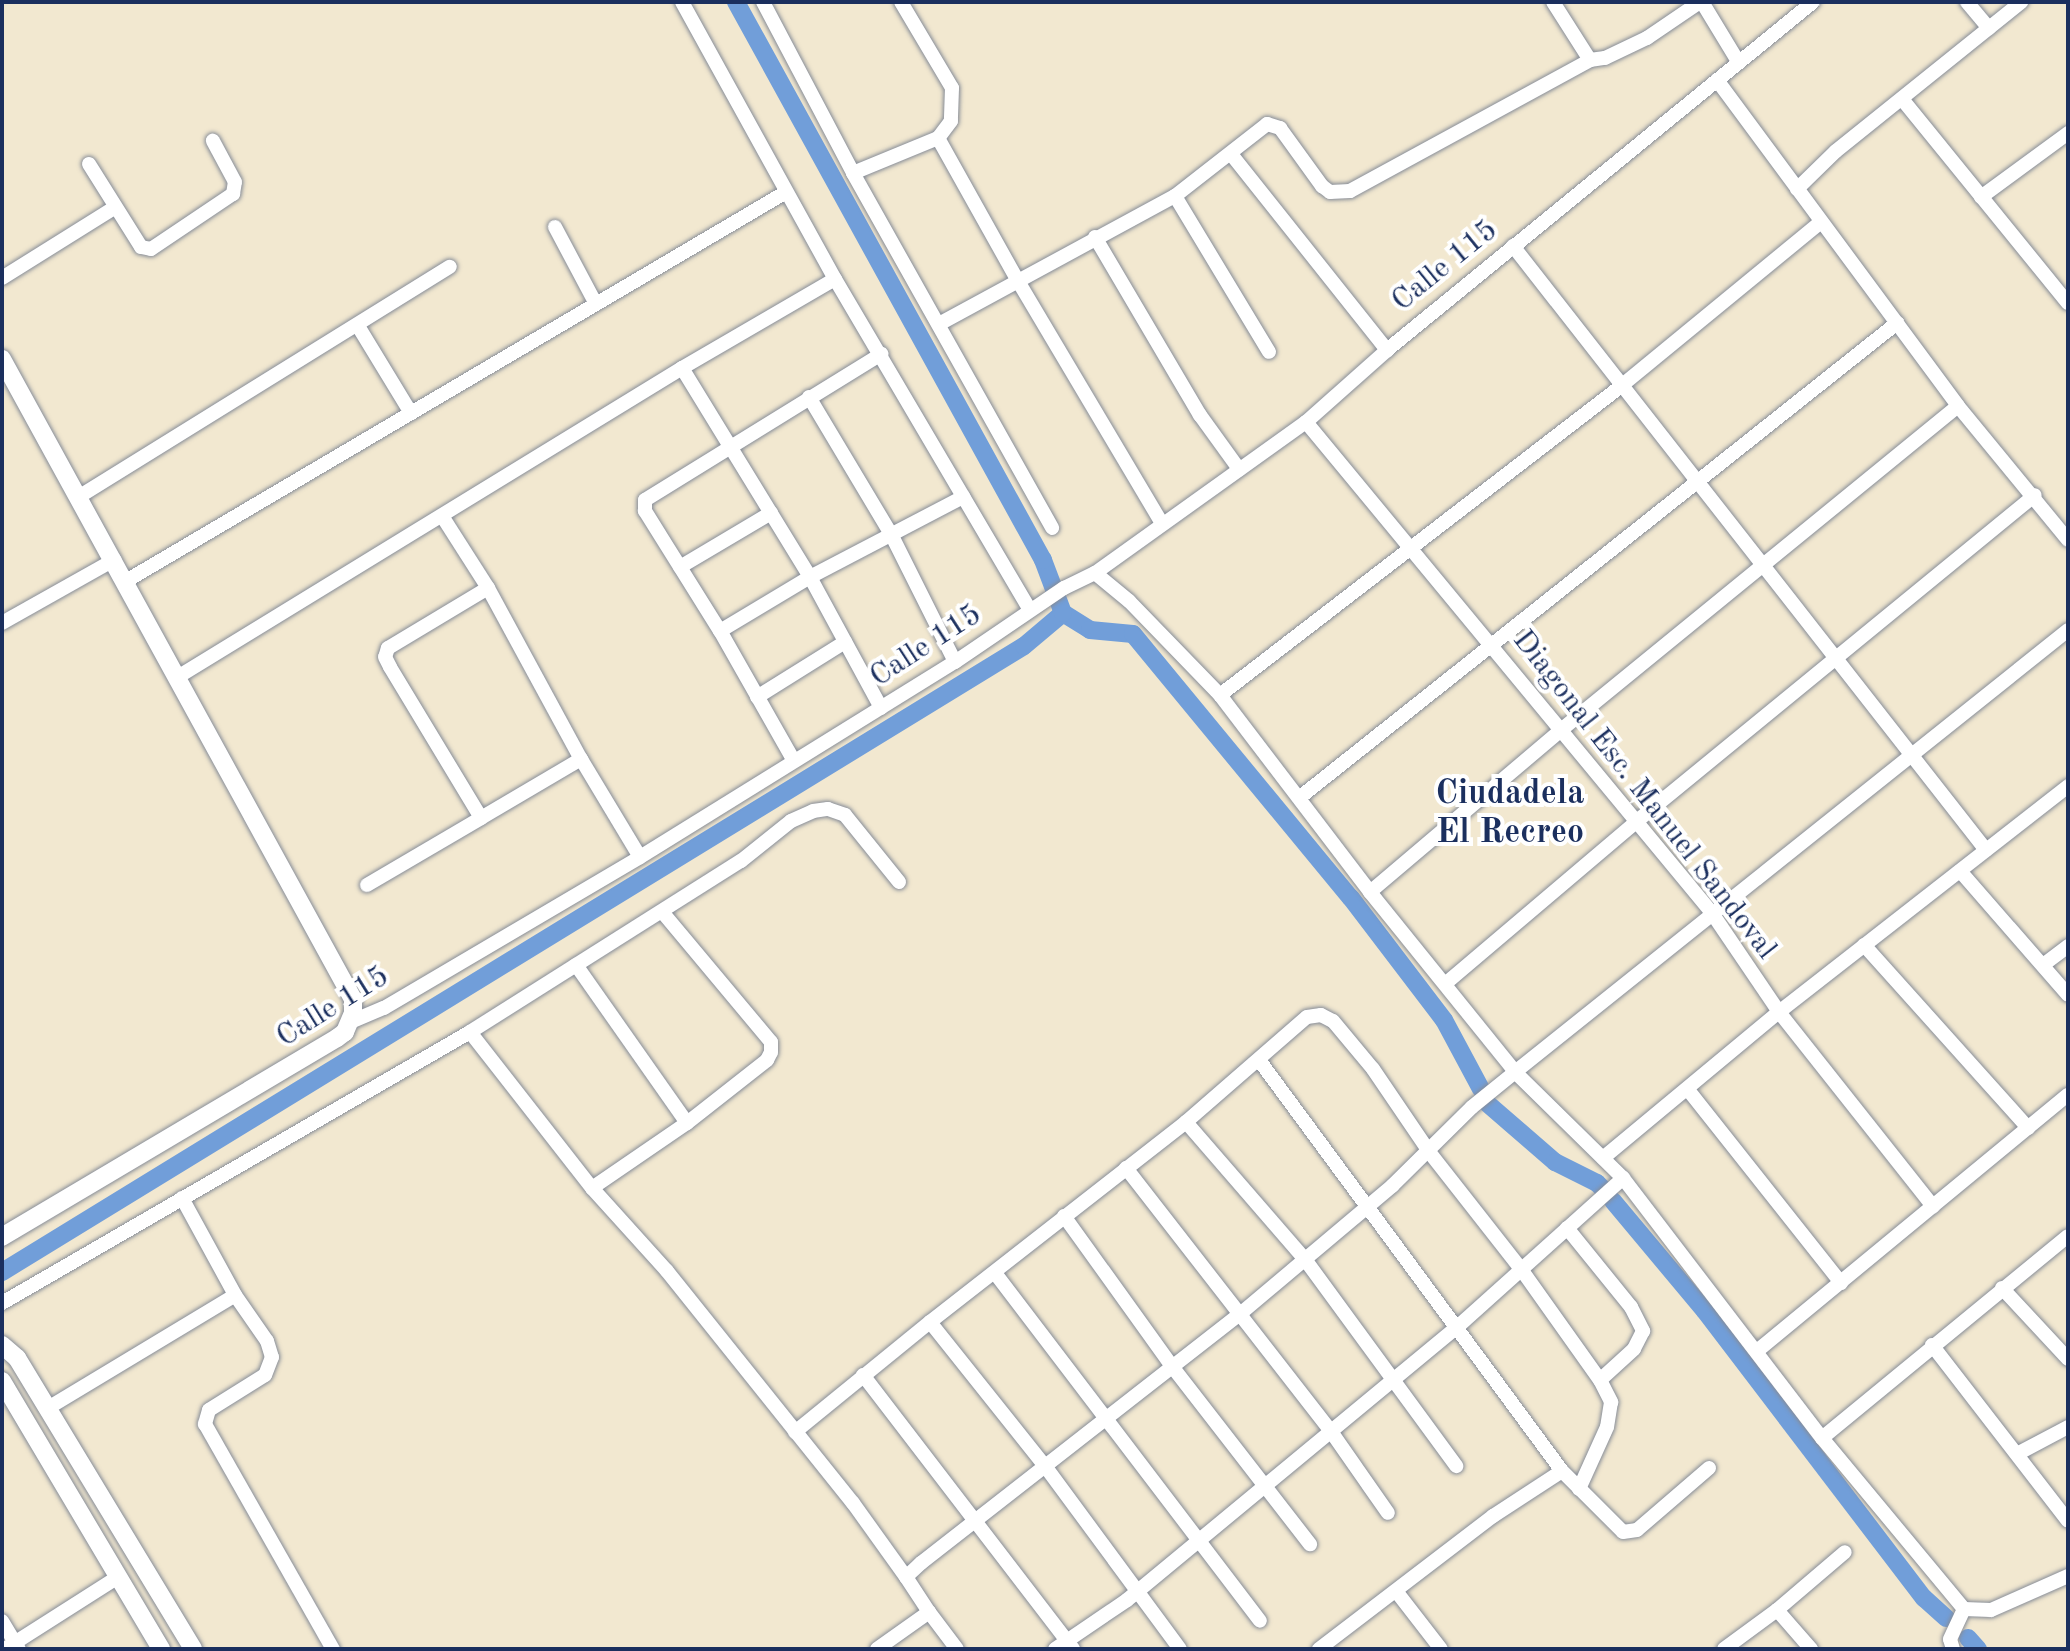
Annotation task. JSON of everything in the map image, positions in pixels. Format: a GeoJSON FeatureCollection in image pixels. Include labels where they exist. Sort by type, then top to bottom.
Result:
{"type":"FeatureCollection","features":[{"type":"Feature","properties":{"kind":"street"},"geometry":{"type":"LineString","coordinates":[[682,2],[835,279],[963,497],[1035,607]]}},
{"type":"Feature","properties":{"kind":"street"},"geometry":{"type":"LineString","coordinates":[[763,2],[853,173],[1052,528]]}},
{"type":"Feature","properties":{"kind":"street"},"geometry":{"type":"LineString","coordinates":[[853,173],[938,138],[951,121],[952,88],[901,2]]}},
{"type":"Feature","properties":{"kind":"street"},"geometry":{"type":"LineString","coordinates":[[1553,2],[1590,60]]}},
{"type":"Feature","properties":{"kind":"street"},"geometry":{"type":"LineString","coordinates":[[939,324],[1175,196],[1267,124],[1274,124],[1322,186],[1330,192],[1350,191],[1590,60],[1605,58],[1647,38],[1701,2],[1739,63]]}},
{"type":"Feature","properties":{"kind":"street","name":"Calle 115"},"geometry":{"type":"LineString","coordinates":[[2,1237],[337,1038],[348,1023],[384,1008],[640,857],[955,662],[1064,588],[1095,573],[1306,422],[1387,350],[1813,2]]}},
{"type":"Feature","properties":{"kind":"street"},"geometry":{"type":"LineString","coordinates":[[1967,2],[1989,28]]}},
{"type":"Feature","properties":{"kind":"street"},"geometry":{"type":"LineString","coordinates":[[1797,189],[2021,2]]}},
{"type":"Feature","properties":{"kind":"street"},"geometry":{"type":"LineString","coordinates":[[1717,80],[1958,406],[2035,495],[2068,540]]}},
{"type":"Feature","properties":{"kind":"street"},"geometry":{"type":"LineString","coordinates":[[1902,99],[2068,303]]}},
{"type":"Feature","properties":{"kind":"street"},"geometry":{"type":"LineString","coordinates":[[1981,197],[2068,133]]}},
{"type":"Feature","properties":{"kind":"street"},"geometry":{"type":"LineString","coordinates":[[938,138],[1018,281],[1162,524]]}},
{"type":"Feature","properties":{"kind":"street"},"geometry":{"type":"LineString","coordinates":[[89,164],[141,247],[151,249],[233,194],[235,182],[213,141]]}},
{"type":"Feature","properties":{"kind":"street"},"geometry":{"type":"LineString","coordinates":[[1231,154],[1387,350]]}},
{"type":"Feature","properties":{"kind":"street"},"geometry":{"type":"LineString","coordinates":[[126,581],[786,192]]}},
{"type":"Feature","properties":{"kind":"street"},"geometry":{"type":"LineString","coordinates":[[1175,196],[1269,352]]}},
{"type":"Feature","properties":{"kind":"street"},"geometry":{"type":"LineString","coordinates":[[2,278],[114,208]]}},
{"type":"Feature","properties":{"kind":"street"},"geometry":{"type":"LineString","coordinates":[[1220,695],[1620,387],[1821,222]]}},
{"type":"Feature","properties":{"kind":"street"},"geometry":{"type":"LineString","coordinates":[[555,227],[596,304]]}},
{"type":"Feature","properties":{"kind":"street"},"geometry":{"type":"LineString","coordinates":[[1095,237],[1200,415],[1239,469]]}},
{"type":"Feature","properties":{"kind":"street"},"geometry":{"type":"LineString","coordinates":[[1513,246],[1620,387],[1986,850]]}},
{"type":"Feature","properties":{"kind":"street"},"geometry":{"type":"LineString","coordinates":[[80,496],[450,267]]}},
{"type":"Feature","properties":{"kind":"street"},"geometry":{"type":"LineString","coordinates":[[176,678],[682,368],[835,279]]}},
{"type":"Feature","properties":{"kind":"street"},"geometry":{"type":"LineString","coordinates":[[1299,798],[1897,323]]}},
{"type":"Feature","properties":{"kind":"street"},"geometry":{"type":"LineString","coordinates":[[358,326],[411,413]]}},
{"type":"Feature","properties":{"kind":"street"},"geometry":{"type":"LineString","coordinates":[[794,761],[720,631],[645,511],[645,500],[881,354]]}},
{"type":"Feature","properties":{"kind":"street"},"geometry":{"type":"LineString","coordinates":[[2,359],[80,496],[176,678],[353,999],[348,1023]]}},
{"type":"Feature","properties":{"kind":"street"},"geometry":{"type":"LineString","coordinates":[[682,368],[810,577],[881,708]]}},
{"type":"Feature","properties":{"kind":"street"},"geometry":{"type":"LineString","coordinates":[[809,397],[891,534],[955,662]]}},
{"type":"Feature","properties":{"kind":"street"},"geometry":{"type":"LineString","coordinates":[[1370,892],[1561,730],[1958,406]]}},
{"type":"Feature","properties":{"kind":"street","name":"Diagonal Esc. Manuel Sandoval"},"geometry":{"type":"LineString","coordinates":[[1306,422],[1712,913],[1779,1012],[1933,1206]]}},
{"type":"Feature","properties":{"kind":"street"},"geometry":{"type":"LineString","coordinates":[[1445,984],[1637,821],[2035,495]]}},
{"type":"Feature","properties":{"kind":"street"},"geometry":{"type":"LineString","coordinates":[[720,631],[810,577],[963,497]]}},
{"type":"Feature","properties":{"kind":"street"},"geometry":{"type":"LineString","coordinates":[[680,567],[771,513]]}},
{"type":"Feature","properties":{"kind":"street"},"geometry":{"type":"LineString","coordinates":[[442,516],[488,588],[581,759],[640,857]]}},
{"type":"Feature","properties":{"kind":"street"},"geometry":{"type":"LineString","coordinates":[[2,623],[114,560]]}},
{"type":"Feature","properties":{"kind":"street"},"geometry":{"type":"LineString","coordinates":[[1095,573],[1129,601],[1220,695],[1370,892],[1515,1072],[1623,1178],[1960,1614]]}},
{"type":"Feature","properties":{"kind":"street"},"geometry":{"type":"LineString","coordinates":[[481,818],[385,657],[388,648],[488,588]]}},
{"type":"Feature","properties":{"kind":"street"},"geometry":{"type":"LineString","coordinates":[[906,1577],[975,1518],[1240,1314],[1430,1153],[1472,1107],[1910,753],[2068,630]]}},
{"type":"Feature","properties":{"kind":"street"},"geometry":{"type":"LineString","coordinates":[[757,697],[845,642]]}},
{"type":"Feature","properties":{"kind":"street"},"geometry":{"type":"LineString","coordinates":[[367,885],[581,759]]}},
{"type":"Feature","properties":{"kind":"street"},"geometry":{"type":"LineString","coordinates":[[1603,1158],[1689,1091],[1779,1012],[2068,786]]}},
{"type":"Feature","properties":{"kind":"street"},"geometry":{"type":"LineString","coordinates":[[2,1303],[470,1032],[663,913],[741,861],[791,821],[813,811],[828,809],[845,815],[899,882]]}},
{"type":"Feature","properties":{"kind":"street"},"geometry":{"type":"LineString","coordinates":[[1960,871],[2068,995]]}},
{"type":"Feature","properties":{"kind":"street"},"geometry":{"type":"LineString","coordinates":[[592,1188],[687,1123],[767,1060],[771,1042],[663,913]]}},
{"type":"Feature","properties":{"kind":"street"},"geometry":{"type":"LineString","coordinates":[[1864,945],[2028,1128]]}},
{"type":"Feature","properties":{"kind":"street"},"geometry":{"type":"LineString","coordinates":[[2043,965],[2068,946]]}},
{"type":"Feature","properties":{"kind":"street"},"geometry":{"type":"LineString","coordinates":[[576,965],[687,1123]]}},
{"type":"Feature","properties":{"kind":"street"},"geometry":{"type":"LineString","coordinates":[[795,1432],[863,1375],[1186,1122],[1307,1017],[1328,1017],[1373,1069],[1430,1153],[1521,1269],[1600,1380],[1611,1402],[1607,1427],[1579,1489]]}},
{"type":"Feature","properties":{"kind":"street"},"geometry":{"type":"LineString","coordinates":[[470,1032],[592,1188],[667,1271],[853,1503],[957,1649]]}},
{"type":"Feature","properties":{"kind":"street"},"geometry":{"type":"LineString","coordinates":[[1259,1060],[1562,1471],[1623,1532],[1637,1530],[1709,1468]]}},
{"type":"Feature","properties":{"kind":"street"},"geometry":{"type":"LineString","coordinates":[[1689,1091],[1841,1283]]}},
{"type":"Feature","properties":{"kind":"street"},"geometry":{"type":"LineString","coordinates":[[1757,1351],[2068,1095]]}},
{"type":"Feature","properties":{"kind":"street"},"geometry":{"type":"LineString","coordinates":[[1186,1122],[1304,1258],[1394,1376],[1456,1466]]}},
{"type":"Feature","properties":{"kind":"street"},"geometry":{"type":"LineString","coordinates":[[1126,1168],[1330,1430],[1388,1513]]}},
{"type":"Feature","properties":{"kind":"street"},"geometry":{"type":"LineString","coordinates":[[863,1375],[975,1518],[1065,1646],[1136,1592],[1394,1376],[1455,1329],[1623,1178]]}},
{"type":"Feature","properties":{"kind":"street"},"geometry":{"type":"LineString","coordinates":[[182,1198],[235,1295],[267,1341],[271,1363],[265,1375],[209,1410],[205,1424],[333,1649]]}},
{"type":"Feature","properties":{"kind":"street"},"geometry":{"type":"LineString","coordinates":[[1064,1216],[1171,1365],[1266,1483],[1310,1544]]}},
{"type":"Feature","properties":{"kind":"street"},"geometry":{"type":"LineString","coordinates":[[1567,1228],[1631,1307],[1643,1331],[1634,1349],[1600,1380]]}},
{"type":"Feature","properties":{"kind":"street"},"geometry":{"type":"LineString","coordinates":[[1822,1438],[2068,1236]]}},
{"type":"Feature","properties":{"kind":"street"},"geometry":{"type":"LineString","coordinates":[[995,1273],[1200,1538],[1260,1621]]}},
{"type":"Feature","properties":{"kind":"street"},"geometry":{"type":"LineString","coordinates":[[2002,1288],[2068,1359]]}},
{"type":"Feature","properties":{"kind":"street"},"geometry":{"type":"LineString","coordinates":[[48,1408],[235,1295]]}},
{"type":"Feature","properties":{"kind":"street"},"geometry":{"type":"LineString","coordinates":[[930,1322],[1045,1466],[1180,1649]]}},
{"type":"Feature","properties":{"kind":"street"},"geometry":{"type":"LineString","coordinates":[[2,1345],[17,1358],[193,1649]]}},
{"type":"Feature","properties":{"kind":"street"},"geometry":{"type":"LineString","coordinates":[[1932,1345],[2068,1521]]}},
{"type":"Feature","properties":{"kind":"street"},"geometry":{"type":"LineString","coordinates":[[2,1381],[161,1649]]}},
{"type":"Feature","properties":{"kind":"street"},"geometry":{"type":"LineString","coordinates":[[2017,1454],[2068,1427]]}},
{"type":"Feature","properties":{"kind":"street"},"geometry":{"type":"LineString","coordinates":[[1319,1649],[1493,1516],[1562,1471]]}},
{"type":"Feature","properties":{"kind":"street"},"geometry":{"type":"LineString","coordinates":[[1724,1649],[1777,1610],[1845,1552]]}},
{"type":"Feature","properties":{"kind":"street"},"geometry":{"type":"LineString","coordinates":[[1960,1614],[1991,1610],[2068,1576]]}},
{"type":"Feature","properties":{"kind":"street"},"geometry":{"type":"LineString","coordinates":[[2,1621],[13,1647],[118,1577]]}},
{"type":"Feature","properties":{"kind":"street"},"geometry":{"type":"LineString","coordinates":[[1396,1591],[1441,1649]]}},
{"type":"Feature","properties":{"kind":"street"},"geometry":{"type":"LineString","coordinates":[[1777,1610],[1811,1649]]}},
{"type":"Feature","properties":{"kind":"street"},"geometry":{"type":"LineString","coordinates":[[877,1649],[929,1612]]}},
{"type":"Feature","properties":{"kind":"street"},"geometry":{"type":"LineString","coordinates":[[1953,1649],[1950,1639],[1960,1614]]}},
{"type":"Feature","properties":{"kind":"waterway"},"geometry":{"type":"LineString","coordinates":[[2,1272],[1024,646],[1063,613],[1043,560],[736,2]]}},
{"type":"Feature","properties":{"kind":"waterway"},"geometry":{"type":"LineString","coordinates":[[1063,613],[1090,630],[1133,634],[1351,898],[1444,1020],[1481,1089]]}},
{"type":"Feature","properties":{"kind":"waterway"},"geometry":{"type":"LineString","coordinates":[[1488,1104],[1555,1162],[1597,1183],[1604,1190]]}},
{"type":"Feature","properties":{"kind":"waterway"},"geometry":{"type":"LineString","coordinates":[[1613,1201],[1705,1311],[1924,1598],[1946,1618]]}},
{"type":"Feature","properties":{"kind":"waterway"},"geometry":{"type":"LineString","coordinates":[[1968,1638],[1978,1649]]}},
{"type":"Feature","properties":{"kind":"district","name":"Ciudadela El Recreo"},"geometry":{"type":"Point","coordinates":[1510,814]}}]}
